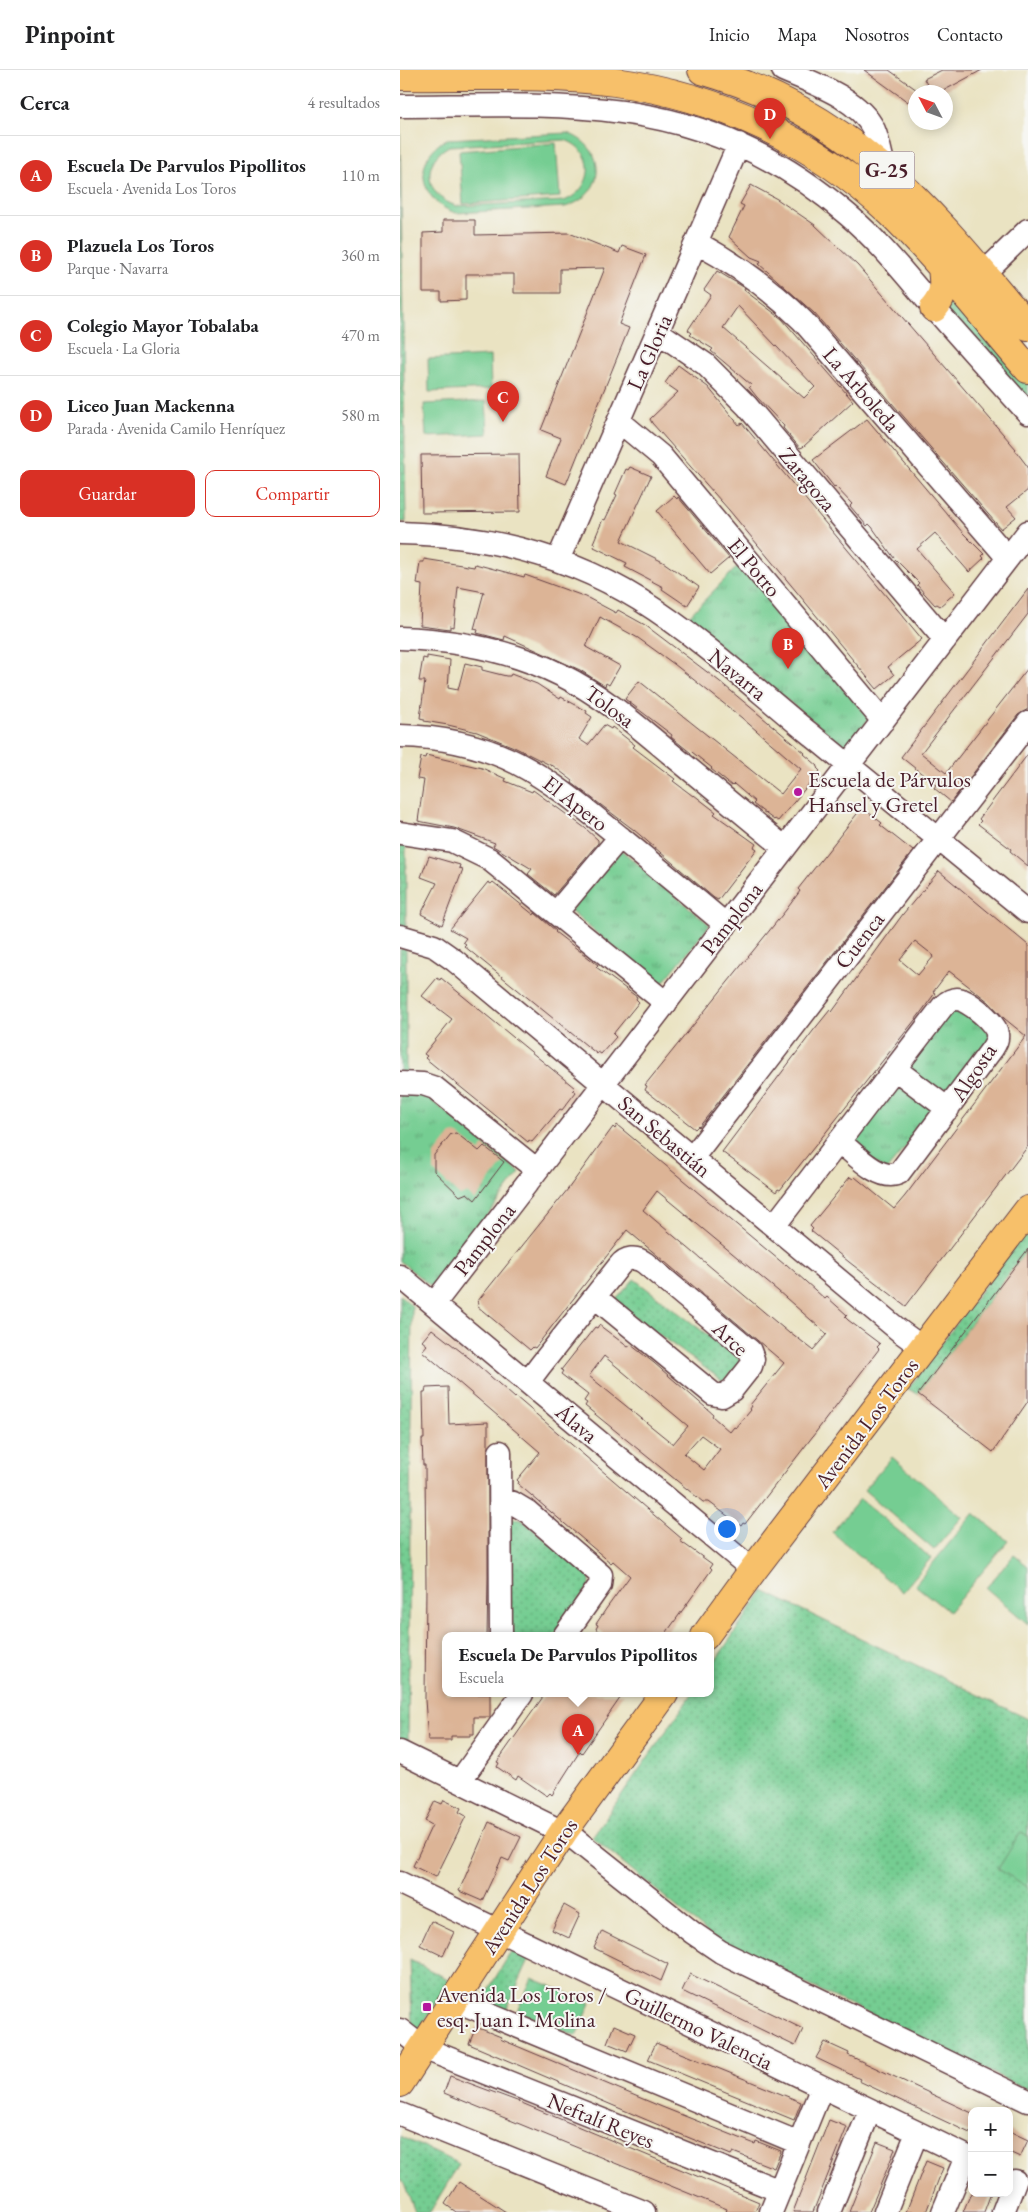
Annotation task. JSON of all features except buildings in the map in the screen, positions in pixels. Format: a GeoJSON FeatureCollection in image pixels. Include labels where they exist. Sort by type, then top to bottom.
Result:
{"type":"FeatureCollection","features":[{"type":"Feature","properties":{"kind":"main road","name":"G-25"},"geometry":{"type":"LineString","coordinates":[[702,70],[760,90],[806,113],[847,138],[884,167],[928,210],[1028,327]]}},
{"type":"Feature","properties":{"kind":"main road","name":"G-25"},"geometry":{"type":"LineString","coordinates":[[408,78],[551,78],[614,82],[675,94],[733,112],[788,138],[841,172],[890,213],[942,268],[1028,369]]}},
{"type":"Feature","properties":{"kind":"main road"},"geometry":{"type":"LineString","coordinates":[[934,308],[944,290],[942,268]]}},
{"type":"Feature","properties":{"kind":"main road","name":"Avenida Los Toros"},"geometry":{"type":"LineString","coordinates":[[708,1632],[753,1570],[1028,1210]]}},
{"type":"Feature","properties":{"kind":"main road","name":"Avenida Los Toros"},"geometry":{"type":"LineString","coordinates":[[400,2083],[564,1831],[662,1697]]}},
{"type":"Feature","properties":{"kind":"street"},"geometry":{"type":"LineString","coordinates":[[782,70],[841,98],[863,114],[874,130],[884,167]]}},
{"type":"Feature","properties":{"kind":"street"},"geometry":{"type":"LineString","coordinates":[[400,106],[552,106],[623,112],[691,126],[740,144],[797,176],[849,215],[872,238],[1028,413]]}},
{"type":"Feature","properties":{"kind":"street","name":"La Gloria"},"geometry":{"type":"LineString","coordinates":[[558,560],[740,144]]}},
{"type":"Feature","properties":{"kind":"street"},"geometry":{"type":"LineString","coordinates":[[983,274],[1028,230]]}},
{"type":"Feature","properties":{"kind":"street","name":"La Arboleda"},"geometry":{"type":"LineString","coordinates":[[697,243],[746,272],[770,290],[803,321],[1008,558]]}},
{"type":"Feature","properties":{"kind":"street","name":"Zaragoza"},"geometry":{"type":"LineString","coordinates":[[658,332],[704,364],[747,406],[945,640]]}},
{"type":"Feature","properties":{"kind":"street","name":"El Potro"},"geometry":{"type":"LineString","coordinates":[[619,421],[661,456],[883,721]]}},
{"type":"Feature","properties":{"kind":"street","name":"Pamplona"},"geometry":{"type":"LineString","coordinates":[[434,1304],[1028,532]]}},
{"type":"Feature","properties":{"kind":"street","name":"Navarra"},"geometry":{"type":"LineString","coordinates":[[400,533],[481,540],[558,560],[614,586],[666,617],[1028,912]]}},
{"type":"Feature","properties":{"kind":"street","name":"Tolosa"},"geometry":{"type":"LineString","coordinates":[[400,638],[458,644],[510,655],[536,663],[585,688],[631,720],[785,848]]}},
{"type":"Feature","properties":{"kind":"street","name":"Cuenca"},"geometry":{"type":"LineString","coordinates":[[692,1158],[1028,724]]}},
{"type":"Feature","properties":{"kind":"street","name":"El Apero"},"geometry":{"type":"LineString","coordinates":[[400,736],[452,740],[474,745],[515,761],[552,783],[726,925]]}},
{"type":"Feature","properties":{"kind":"street"},"geometry":{"type":"LineString","coordinates":[[400,833],[438,838],[478,852],[666,1003]]}},
{"type":"Feature","properties":{"kind":"street"},"geometry":{"type":"LineString","coordinates":[[556,913],[620,837]]}},
{"type":"Feature","properties":{"kind":"street","name":"San Sebastián"},"geometry":{"type":"LineString","coordinates":[[400,936],[423,941],[444,952],[923,1348]]}},
{"type":"Feature","properties":{"kind":"street","name":"Algosta"},"geometry":{"type":"LineString","coordinates":[[774,1226],[839,1141],[947,1003],[960,999],[994,1025],[997,1039],[992,1049],[903,1170],[895,1176],[886,1176],[878,1172],[839,1141]]}},
{"type":"Feature","properties":{"kind":"street"},"geometry":{"type":"LineString","coordinates":[[895,1069],[948,1110]]}},
{"type":"Feature","properties":{"kind":"street"},"geometry":{"type":"LineString","coordinates":[[400,1084],[423,1084],[435,1088],[537,1170]]}},
{"type":"Feature","properties":{"kind":"street","name":"Arce"},"geometry":{"type":"LineString","coordinates":[[528,1382],[622,1262],[631,1258],[641,1260],[750,1351],[753,1359],[751,1366],[730,1393],[722,1396],[713,1394],[595,1297]]}},
{"type":"Feature","properties":{"kind":"street","name":"Álava"},"geometry":{"type":"LineString","coordinates":[[400,1276],[753,1570]]}},
{"type":"Feature","properties":{"kind":"street"},"geometry":{"type":"LineString","coordinates":[[500,1452],[501,1632]]}},
{"type":"Feature","properties":{"kind":"street"},"geometry":{"type":"LineString","coordinates":[[501,1500],[513,1503],[528,1512],[601,1575],[600,1585],[567,1632]]}},
{"type":"Feature","properties":{"kind":"street"},"geometry":{"type":"LineString","coordinates":[[502,1697],[502,1723]]}},
{"type":"Feature","properties":{"kind":"street"},"geometry":{"type":"LineString","coordinates":[[460,1781],[520,1697]]}},
{"type":"Feature","properties":{"kind":"street"},"geometry":{"type":"LineString","coordinates":[[400,1752],[564,1831],[583,1844],[692,1934],[722,1952],[1028,2101]]}},
{"type":"Feature","properties":{"kind":"street","name":"Guillermo Valencia"},"geometry":{"type":"LineString","coordinates":[[400,1883],[968,2158]]}},
{"type":"Feature","properties":{"kind":"street"},"geometry":{"type":"LineString","coordinates":[[454,2000],[799,2142]]}},
{"type":"Feature","properties":{"kind":"street","name":"Neftalí Reyes"},"geometry":{"type":"LineString","coordinates":[[400,2030],[423,2048],[780,2191]]}},
{"type":"Feature","properties":{"kind":"street"},"geometry":{"type":"LineString","coordinates":[[771,2212],[822,2087]]}},
{"type":"Feature","properties":{"kind":"street"},"geometry":{"type":"LineString","coordinates":[[829,2212],[870,2110]]}},
{"type":"Feature","properties":{"kind":"street"},"geometry":{"type":"LineString","coordinates":[[400,2114],[597,2204],[636,2210]]}},
{"type":"Feature","properties":{"kind":"street"},"geometry":{"type":"LineString","coordinates":[[885,2212],[917,2133]]}},
{"type":"Feature","properties":{"kind":"street"},"geometry":{"type":"LineString","coordinates":[[943,2212],[968,2160]]}},
{"type":"Feature","properties":{"kind":"street"},"geometry":{"type":"LineString","coordinates":[[1003,2212],[1018,2182]]}},
{"type":"Feature","properties":{"kind":"green space"},"geometry":{"type":"Polygon","coordinates":[[[400,121],[406,522],[400,522],[400,121]]]}},
{"type":"Feature","properties":{"kind":"green space"},"geometry":{"type":"Polygon","coordinates":[[[567,133],[580,140],[590,149],[595,159],[597,171],[595,182],[589,192],[579,201],[565,207],[456,213],[434,199],[427,190],[424,179],[424,168],[428,157],[436,147],[447,139],[567,133]],[[565,140],[449,146],[434,161],[430,170],[430,179],[438,195],[457,206],[564,201],[574,195],[586,180],[587,161],[583,153],[576,146],[565,140]]]}},
{"type":"Feature","properties":{"kind":"green space"},"geometry":{"type":"Polygon","coordinates":[[[556,143],[560,197],[463,204],[459,151],[556,143]]]}},
{"type":"Feature","properties":{"kind":"green space"},"geometry":{"type":"Polygon","coordinates":[[[956,296],[1028,382],[1028,409],[941,308],[956,296]]]}},
{"type":"Feature","properties":{"kind":"green space"},"geometry":{"type":"Polygon","coordinates":[[[490,356],[491,389],[429,392],[428,359],[490,356]]]}},
{"type":"Feature","properties":{"kind":"green space"},"geometry":{"type":"Polygon","coordinates":[[[486,401],[488,434],[426,437],[424,404],[486,401]]]}},
{"type":"Feature","properties":{"kind":"green space"},"geometry":{"type":"Polygon","coordinates":[[[741,563],[869,718],[848,749],[686,619],[741,563]]]}},
{"type":"Feature","properties":{"kind":"green space"},"geometry":{"type":"Polygon","coordinates":[[[400,845],[406,845],[406,932],[400,932],[400,845]]]}},
{"type":"Feature","properties":{"kind":"green space"},"geometry":{"type":"Polygon","coordinates":[[[621,850],[710,925],[660,986],[570,911],[621,850]]]}},
{"type":"Feature","properties":{"kind":"green space"},"geometry":{"type":"Polygon","coordinates":[[[400,949],[406,949],[406,1076],[400,1076],[400,949]]]}},
{"type":"Feature","properties":{"kind":"green space"},"geometry":{"type":"Polygon","coordinates":[[[963,1006],[990,1033],[989,1047],[886,1171],[854,1146],[855,1137],[953,1007],[963,1006]]]}},
{"type":"Feature","properties":{"kind":"green space"},"geometry":{"type":"Polygon","coordinates":[[[400,1094],[425,1095],[520,1172],[433,1288],[400,1261],[400,1094]]]}},
{"type":"Feature","properties":{"kind":"green space"},"geometry":{"type":"Polygon","coordinates":[[[1028,1227],[1028,1249],[918,1394],[908,1389],[1028,1227]]]}},
{"type":"Feature","properties":{"kind":"green space"},"geometry":{"type":"Polygon","coordinates":[[[634,1279],[742,1361],[723,1381],[614,1302],[634,1279]]]}},
{"type":"Feature","properties":{"kind":"green space"},"geometry":{"type":"Polygon","coordinates":[[[400,1295],[412,1306],[408,1744],[400,1741],[400,1295]]]}},
{"type":"Feature","properties":{"kind":"green space"},"geometry":{"type":"Polygon","coordinates":[[[892,1457],[962,1517],[934,1550],[864,1490],[892,1457]]]}},
{"type":"Feature","properties":{"kind":"green space"},"geometry":{"type":"Polygon","coordinates":[[[860,1499],[931,1558],[902,1592],[832,1532],[860,1499]]]}},
{"type":"Feature","properties":{"kind":"green space"},"geometry":{"type":"Polygon","coordinates":[[[974,1513],[1008,1541],[949,1612],[915,1585],[974,1513]]]}},
{"type":"Feature","properties":{"kind":"green space"},"geometry":{"type":"Polygon","coordinates":[[[509,1518],[522,1520],[590,1576],[590,1585],[557,1632],[509,1632],[509,1518]]]}},
{"type":"Feature","properties":{"kind":"green space"},"geometry":{"type":"Polygon","coordinates":[[[1014,1555],[1028,1566],[1028,1624],[986,1588],[1014,1555]]]}},
{"type":"Feature","properties":{"kind":"green space"},"geometry":{"type":"Polygon","coordinates":[[[763,1591],[1028,1719],[1028,2090],[719,1942],[592,1837],[690,1697],[714,1697],[714,1663],[763,1591]]]}},
{"type":"Feature","properties":{"kind":"green space"},"geometry":{"type":"Polygon","coordinates":[[[1021,1832],[1028,1836],[1028,1887],[998,1869],[1021,1832]]]}},
{"type":"Feature","properties":{"kind":"green space"},"geometry":{"type":"Polygon","coordinates":[[[514,1947],[531,1955],[504,2015],[479,2005],[514,1947]]]}},
{"type":"Feature","properties":{"kind":"green space"},"geometry":{"type":"Polygon","coordinates":[[[410,1960],[450,1980],[419,2030],[412,2026],[410,1960]]]}},
{"type":"Feature","properties":{"kind":"green space"},"geometry":{"type":"Polygon","coordinates":[[[532,1978],[591,2003],[577,2036],[517,2011],[532,1978]]]}},
{"type":"Feature","properties":{"kind":"green space"},"geometry":{"type":"Polygon","coordinates":[[[400,2136],[459,2164],[430,2212],[415,2212],[404,2183],[400,2179],[400,2136]]]}},
{"type":"Feature","properties":{"kind":"place","name":"Liceo Juan Mackenna"},"geometry":{"type":"Point","coordinates":[770,139]}},
{"type":"Feature","properties":{"kind":"place","name":"Colegio Mayor Tobalaba"},"geometry":{"type":"Point","coordinates":[503,422]}},
{"type":"Feature","properties":{"kind":"place","name":"Plazuela Los Toros"},"geometry":{"type":"Point","coordinates":[788,669]}},
{"type":"Feature","properties":{"kind":"place","name":"Escuela de Párvulos Hansel y Gretel"},"geometry":{"type":"Point","coordinates":[798,792]}},
{"type":"Feature","properties":{"kind":"place","name":"Escuela De Parvulos Pipollitos"},"geometry":{"type":"Point","coordinates":[578,1755]}},
{"type":"Feature","properties":{"kind":"place","name":"Avenida Los Toros / esq. Juan I. Molina"},"geometry":{"type":"Point","coordinates":[427,2007]}}]}
